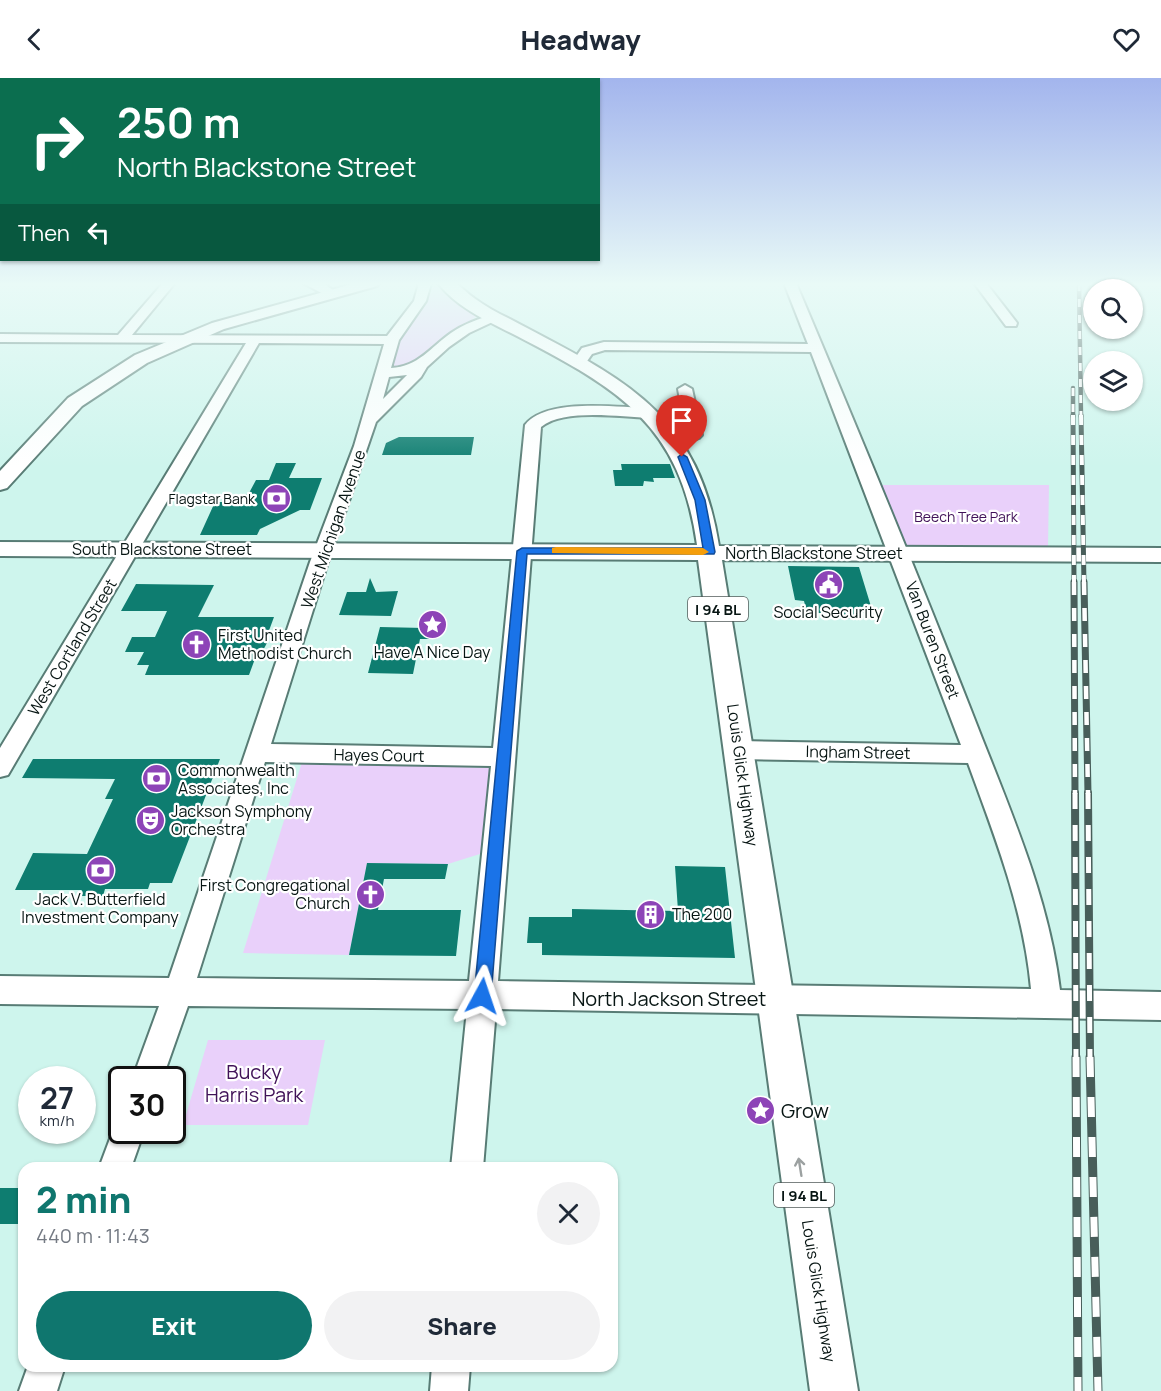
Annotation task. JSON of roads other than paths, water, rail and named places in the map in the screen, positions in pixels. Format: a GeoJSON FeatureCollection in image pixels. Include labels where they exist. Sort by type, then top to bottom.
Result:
{"type":"FeatureCollection","features":[{"type":"Feature","properties":{"kind":"main road"},"geometry":{"type":"LineString","coordinates":[[0,484],[64,412],[113,375],[174,344]]}},
{"type":"Feature","properties":{"kind":"main road","name":"Louis Glick Highway"},"geometry":{"type":"LineString","coordinates":[[546,344],[618,386],[650,414],[674,443],[695,484],[703,512],[834,1391]]}},
{"type":"Feature","properties":{"kind":"main road","name":"South Blackstone Street"},"geometry":{"type":"LineString","coordinates":[[0,549],[324,549]]}},
{"type":"Feature","properties":{"kind":"main road","name":"North Blackstone Street"},"geometry":{"type":"LineString","coordinates":[[324,549],[1161,555]]}},
{"type":"Feature","properties":{"kind":"street","name":"West Cortland Street"},"geometry":{"type":"LineString","coordinates":[[0,768],[252,344]]}},
{"type":"Feature","properties":{"kind":"street","name":"West Michigan Avenue"},"geometry":{"type":"LineString","coordinates":[[152,1066],[324,549],[369,421],[391,344]]}},
{"type":"Feature","properties":{"kind":"street","name":"West Michigan Avenue"},"geometry":{"type":"LineString","coordinates":[[369,421],[421,366],[446,344]]}},
{"type":"Feature","properties":{"kind":"street","name":"Van Buren Street"},"geometry":{"type":"LineString","coordinates":[[815,344],[1020,868],[1041,947],[1047,1005]]}},
{"type":"Feature","properties":{"kind":"street"},"geometry":{"type":"LineString","coordinates":[[580,362],[587,351],[601,346],[816,348]]}},
{"type":"Feature","properties":{"kind":"street","name":"West Michigan Avenue"},"geometry":{"type":"LineString","coordinates":[[380,378],[404,373],[421,366]]}},
{"type":"Feature","properties":{"kind":"street"},"geometry":{"type":"LineString","coordinates":[[380,378],[392,387],[407,383]]}},
{"type":"Feature","properties":{"kind":"street"},"geometry":{"type":"LineString","coordinates":[[674,443],[694,435],[685,389]]}},
{"type":"Feature","properties":{"kind":"street"},"geometry":{"type":"LineString","coordinates":[[468,1162],[532,430],[536,421],[547,415],[559,413],[650,414]]}},
{"type":"Feature","properties":{"kind":"street","name":"Ingham Street"},"geometry":{"type":"LineString","coordinates":[[740,750],[976,754]]}},
{"type":"Feature","properties":{"kind":"street","name":"Hayes Court"},"geometry":{"type":"LineString","coordinates":[[256,753],[503,757]]}},
{"type":"Feature","properties":{"kind":"street","name":"North Jackson Street"},"geometry":{"type":"LineString","coordinates":[[0,990],[1161,1006]]}},
{"type":"Feature","properties":{"kind":"street"},"geometry":{"type":"LineString","coordinates":[[117,1162],[123,1144]]}},
{"type":"Feature","properties":{"kind":"street"},"geometry":{"type":"LineString","coordinates":[[38,1391],[45,1372]]}},
{"type":"Feature","properties":{"kind":"street"},"geometry":{"type":"LineString","coordinates":[[449,1391],[451,1372]]}},
{"type":"Feature","properties":{"kind":"railway"},"geometry":{"type":"LineString","coordinates":[[1080,344],[1081,417]]}},
{"type":"Feature","properties":{"kind":"railway"},"geometry":{"type":"LineString","coordinates":[[1073,388],[1073,415]]}},
{"type":"Feature","properties":{"kind":"railway"},"geometry":{"type":"LineString","coordinates":[[1073,415],[1074,584]]}},
{"type":"Feature","properties":{"kind":"railway"},"geometry":{"type":"LineString","coordinates":[[1081,415],[1084,584]]}},
{"type":"Feature","properties":{"kind":"railway"},"geometry":{"type":"LineString","coordinates":[[1074,582],[1075,794]]}},
{"type":"Feature","properties":{"kind":"railway"},"geometry":{"type":"LineString","coordinates":[[1084,582],[1088,794]]}},
{"type":"Feature","properties":{"kind":"railway"},"geometry":{"type":"LineString","coordinates":[[1075,793],[1076,1059]]}},
{"type":"Feature","properties":{"kind":"railway"},"geometry":{"type":"LineString","coordinates":[[1088,793],[1090,1059]]}},
{"type":"Feature","properties":{"kind":"railway"},"geometry":{"type":"LineString","coordinates":[[1076,1057],[1078,1391]]}},
{"type":"Feature","properties":{"kind":"railway"},"geometry":{"type":"LineString","coordinates":[[1090,1057],[1098,1391]]}},
{"type":"Feature","properties":{"kind":"place","name":"Flagstar Bank"},"geometry":{"type":"Point","coordinates":[276,498]}},
{"type":"Feature","properties":{"kind":"place","name":"Social Security"},"geometry":{"type":"Point","coordinates":[828,584]}},
{"type":"Feature","properties":{"kind":"place","name":"Have A Nice Day"},"geometry":{"type":"Point","coordinates":[432,624]}},
{"type":"Feature","properties":{"kind":"place","name":"First United Methodist Church"},"geometry":{"type":"Point","coordinates":[197,644]}},
{"type":"Feature","properties":{"kind":"place","name":"Commonwealth Associates, Inc"},"geometry":{"type":"Point","coordinates":[157,779]}},
{"type":"Feature","properties":{"kind":"place","name":"Jackson Symphony Orchestra"},"geometry":{"type":"Point","coordinates":[150,820]}},
{"type":"Feature","properties":{"kind":"place","name":"Jack V. Butterfield Investment Company"},"geometry":{"type":"Point","coordinates":[100,871]}},
{"type":"Feature","properties":{"kind":"place","name":"First Congregational Church"},"geometry":{"type":"Point","coordinates":[371,894]}},
{"type":"Feature","properties":{"kind":"place","name":"The 200"},"geometry":{"type":"Point","coordinates":[651,914]}},
{"type":"Feature","properties":{"kind":"place","name":"Grow"},"geometry":{"type":"Point","coordinates":[760,1110]}},
{"type":"Feature","properties":{"kind":"park label","name":"Beech Tree Park"},"geometry":{"type":"Point","coordinates":[966,516]}},
{"type":"Feature","properties":{"kind":"park label","name":"Bucky Harris Park"},"geometry":{"type":"Point","coordinates":[254,1082]}}]}
